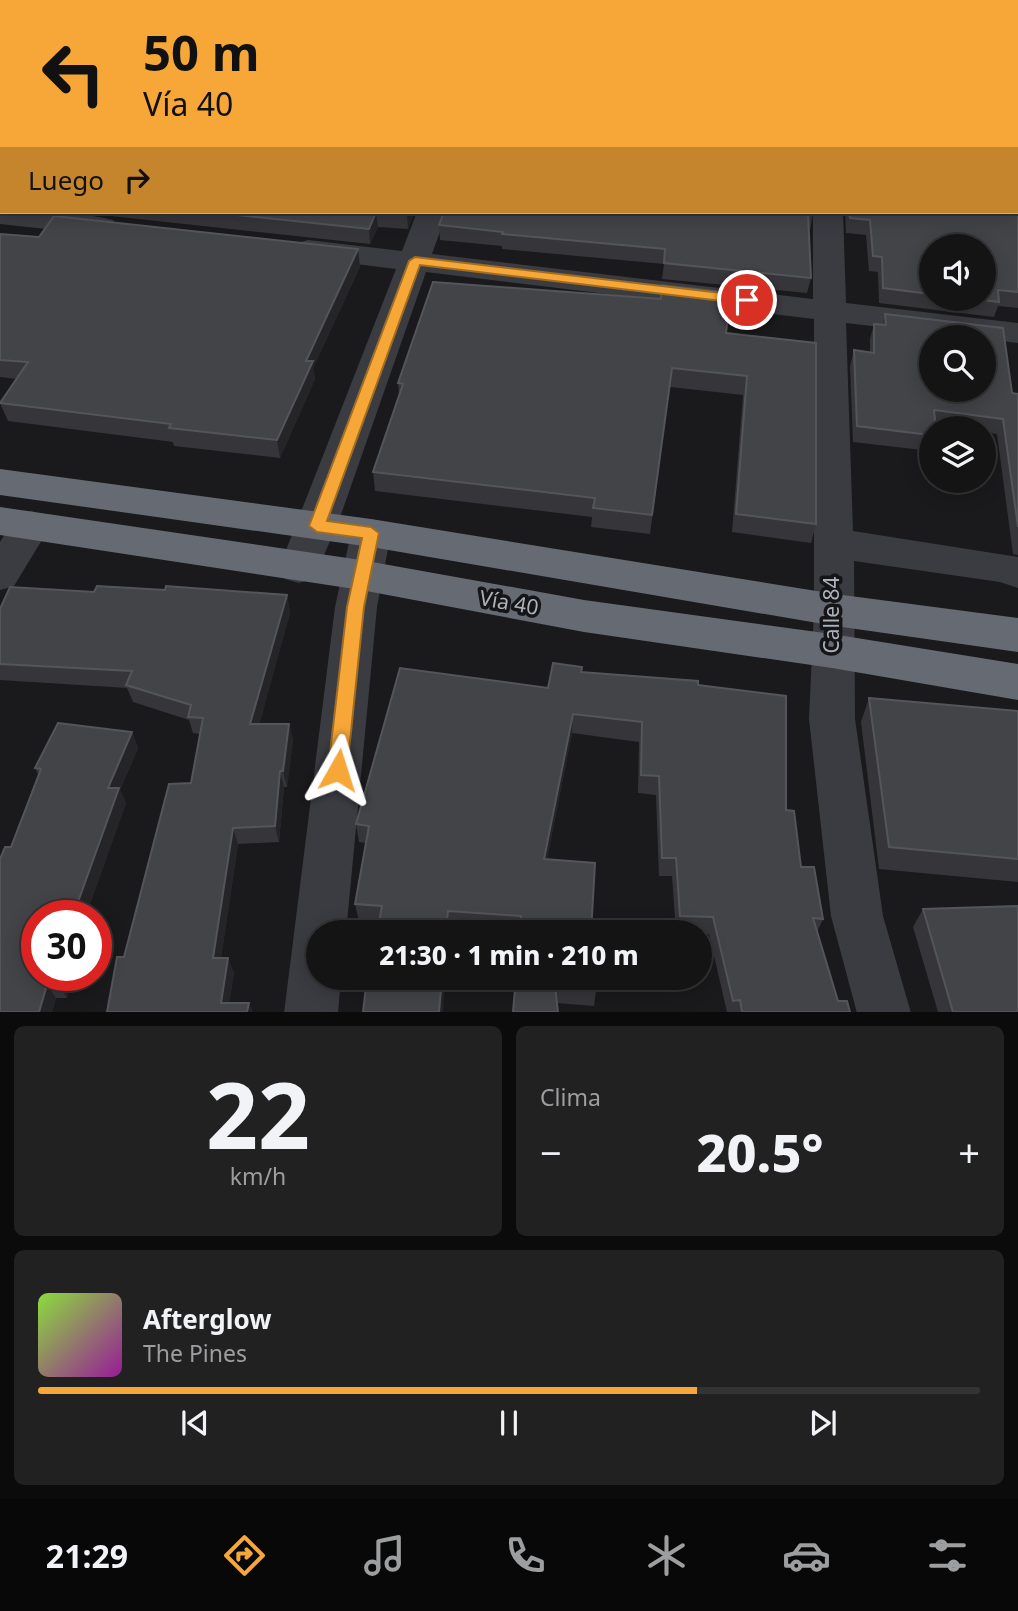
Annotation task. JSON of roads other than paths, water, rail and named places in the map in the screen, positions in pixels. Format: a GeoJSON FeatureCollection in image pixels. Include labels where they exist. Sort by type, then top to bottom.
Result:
{"type":"FeatureCollection","features":[{"type":"Feature","properties":{"kind":"highway","name":"Vía 40"},"geometry":{"type":"LineString","coordinates":[[0,482],[317,526],[366,554],[584,616],[832,651],[1018,682]]}},
{"type":"Feature","properties":{"kind":"highway","name":"Vía 40"},"geometry":{"type":"LineString","coordinates":[[15,523],[299,568],[366,554],[835,610],[1018,635]]}},
{"type":"Feature","properties":{"kind":"street"},"geometry":{"type":"LineString","coordinates":[[299,568],[317,526],[431,214]]}},
{"type":"Feature","properties":{"kind":"street","name":"Calle 84"},"geometry":{"type":"LineString","coordinates":[[828,214],[835,610],[832,719],[857,916],[884,1012]]}},
{"type":"Feature","properties":{"kind":"street"},"geometry":{"type":"LineString","coordinates":[[0,215],[124,228]]}},
{"type":"Feature","properties":{"kind":"street"},"geometry":{"type":"LineString","coordinates":[[277,245],[1018,333]]}},
{"type":"Feature","properties":{"kind":"street"},"geometry":{"type":"LineString","coordinates":[[0,575],[15,523]]}},
{"type":"Feature","properties":{"kind":"street"},"geometry":{"type":"LineString","coordinates":[[833,543],[1006,568],[1018,573]]}},
{"type":"Feature","properties":{"kind":"street"},"geometry":{"type":"LineString","coordinates":[[322,920],[366,554]]}},
{"type":"Feature","properties":{"kind":"street"},"geometry":{"type":"LineString","coordinates":[[311,1012],[313,990]]}}]}
